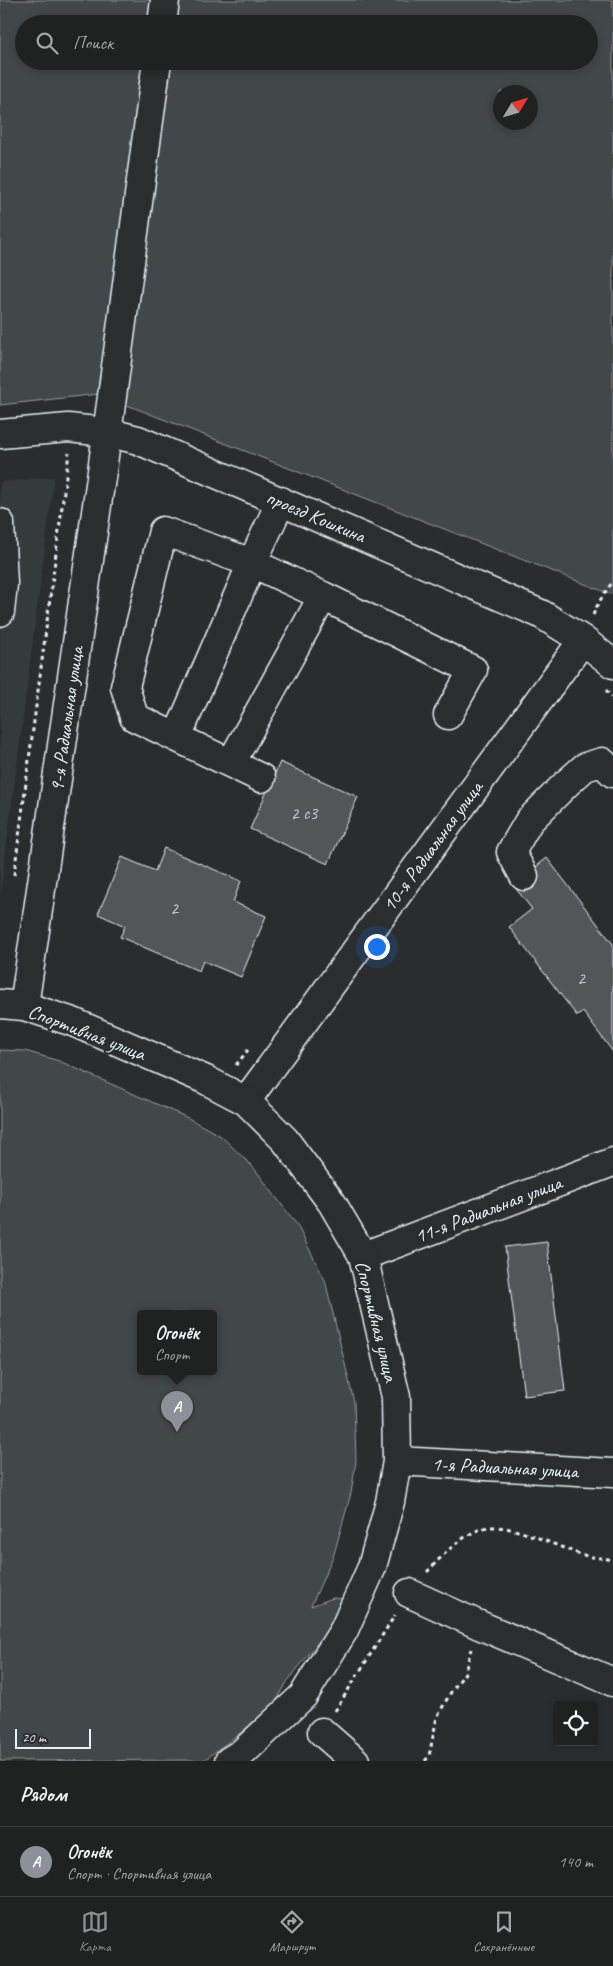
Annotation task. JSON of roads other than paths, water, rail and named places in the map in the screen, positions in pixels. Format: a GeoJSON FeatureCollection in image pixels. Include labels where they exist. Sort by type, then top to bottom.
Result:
{"type":"FeatureCollection","features":[{"type":"Feature","properties":{"kind":"street"},"geometry":{"type":"LineString","coordinates":[[163,15],[165,0]]}},
{"type":"Feature","properties":{"kind":"street","name":"9-я Радиальная улица"},"geometry":{"type":"LineString","coordinates":[[12,1005],[102,471],[156,70]]}},
{"type":"Feature","properties":{"kind":"street","name":"проезд Кошкина"},"geometry":{"type":"LineString","coordinates":[[0,434],[68,428],[106,432],[138,440],[541,614],[583,640],[613,664]]}},
{"type":"Feature","properties":{"kind":"street"},"geometry":{"type":"LineString","coordinates":[[177,737],[252,563],[281,501]]}},
{"type":"Feature","properties":{"kind":"street"},"geometry":{"type":"LineString","coordinates":[[0,523],[3,584],[0,612]]}},
{"type":"Feature","properties":{"kind":"street"},"geometry":{"type":"LineString","coordinates":[[261,778],[134,717],[125,687],[162,531],[252,563],[472,670],[448,715]]}},
{"type":"Feature","properties":{"kind":"street"},"geometry":{"type":"LineString","coordinates":[[231,763],[323,596]]}},
{"type":"Feature","properties":{"kind":"street","name":"10-я Радиальная улица"},"geometry":{"type":"LineString","coordinates":[[246,1102],[583,640]]}},
{"type":"Feature","properties":{"kind":"street"},"geometry":{"type":"LineString","coordinates":[[524,876],[511,852],[529,821],[585,768],[602,762],[613,773]]}},
{"type":"Feature","properties":{"kind":"street","name":"Спортивная улица"},"geometry":{"type":"LineString","coordinates":[[12,1005],[73,1022],[206,1080],[246,1102],[285,1140],[332,1203],[363,1256],[396,1397],[397,1461],[390,1502],[372,1567],[344,1630],[303,1696],[242,1752],[229,1761]]}},
{"type":"Feature","properties":{"kind":"street","name":"11-я Радиальная улица"},"geometry":{"type":"LineString","coordinates":[[363,1256],[613,1162]]}},
{"type":"Feature","properties":{"kind":"street","name":"1-я Радиальная улица"},"geometry":{"type":"LineString","coordinates":[[397,1461],[613,1473]]}},
{"type":"Feature","properties":{"kind":"street"},"geometry":{"type":"LineString","coordinates":[[409,1592],[477,1624],[613,1682]]}},
{"type":"Feature","properties":{"kind":"street"},"geometry":{"type":"LineString","coordinates":[[322,1732],[355,1761]]}},
{"type":"Feature","properties":{"kind":"place","name":"Огонёк"},"geometry":{"type":"Point","coordinates":[177,1432]}}]}
